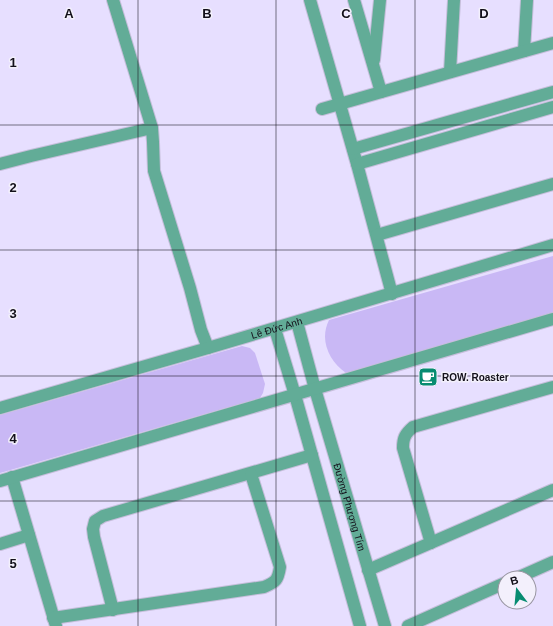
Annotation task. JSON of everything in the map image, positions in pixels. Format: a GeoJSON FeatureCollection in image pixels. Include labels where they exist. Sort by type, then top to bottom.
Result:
{"type":"FeatureCollection","features":[{"type":"Feature","properties":{"kind":"street"},"geometry":{"type":"LineString","coordinates":[[113,0],[152,128],[154,171],[190,288],[201,330],[208,348]]}},
{"type":"Feature","properties":{"kind":"street"},"geometry":{"type":"LineString","coordinates":[[310,0],[358,164],[392,294]]}},
{"type":"Feature","properties":{"kind":"street"},"geometry":{"type":"LineString","coordinates":[[354,0],[381,92]]}},
{"type":"Feature","properties":{"kind":"street"},"geometry":{"type":"LineString","coordinates":[[374,67],[380,0]]}},
{"type":"Feature","properties":{"kind":"street"},"geometry":{"type":"LineString","coordinates":[[450,72],[454,0]]}},
{"type":"Feature","properties":{"kind":"street"},"geometry":{"type":"LineString","coordinates":[[524,51],[527,0]]}},
{"type":"Feature","properties":{"kind":"street"},"geometry":{"type":"LineString","coordinates":[[322,109],[553,43]]}},
{"type":"Feature","properties":{"kind":"street"},"geometry":{"type":"LineString","coordinates":[[353,149],[553,92]]}},
{"type":"Feature","properties":{"kind":"street"},"geometry":{"type":"LineString","coordinates":[[358,164],[553,107]]}},
{"type":"Feature","properties":{"kind":"street"},"geometry":{"type":"LineString","coordinates":[[0,164],[152,128]]}},
{"type":"Feature","properties":{"kind":"street"},"geometry":{"type":"LineString","coordinates":[[377,235],[553,184]]}},
{"type":"Feature","properties":{"kind":"street","name":"Lê Đức Anh"},"geometry":{"type":"LineString","coordinates":[[0,408],[275,329],[553,245]]}},
{"type":"Feature","properties":{"kind":"street"},"geometry":{"type":"LineString","coordinates":[[0,480],[553,320]]}},
{"type":"Feature","properties":{"kind":"street","name":"Đường Phượng Tím"},"geometry":{"type":"LineString","coordinates":[[297,322],[315,389],[385,626]]}},
{"type":"Feature","properties":{"kind":"street"},"geometry":{"type":"LineString","coordinates":[[275,329],[360,626]]}},
{"type":"Feature","properties":{"kind":"street"},"geometry":{"type":"LineString","coordinates":[[431,543],[403,448],[403,439],[406,432],[413,427],[553,387]]}},
{"type":"Feature","properties":{"kind":"street"},"geometry":{"type":"LineString","coordinates":[[114,610],[94,537],[93,529],[95,521],[103,516],[312,455]]}},
{"type":"Feature","properties":{"kind":"street"},"geometry":{"type":"LineString","coordinates":[[12,477],[55,622],[114,610],[264,587],[273,583],[278,576],[280,568],[251,474]]}},
{"type":"Feature","properties":{"kind":"street"},"geometry":{"type":"LineString","coordinates":[[368,570],[553,490]]}},
{"type":"Feature","properties":{"kind":"street"},"geometry":{"type":"LineString","coordinates":[[0,544],[29,535]]}},
{"type":"Feature","properties":{"kind":"street"},"geometry":{"type":"LineString","coordinates":[[535,570],[553,562]]}},
{"type":"Feature","properties":{"kind":"street"},"geometry":{"type":"LineString","coordinates":[[408,626],[497,587]]}},
{"type":"Feature","properties":{"kind":"shaded area"},"geometry":{"type":"Polygon","coordinates":[[[553,256],[553,314],[346,373],[335,362],[327,350],[325,335],[329,320],[553,256]]]}},
{"type":"Feature","properties":{"kind":"shaded area"},"geometry":{"type":"Polygon","coordinates":[[[242,346],[250,348],[255,353],[265,384],[260,398],[0,473],[0,415],[242,346]]]}},
{"type":"Feature","properties":{"kind":"place","name":"ROW. Roaster"},"geometry":{"type":"Point","coordinates":[428,377]}}]}
